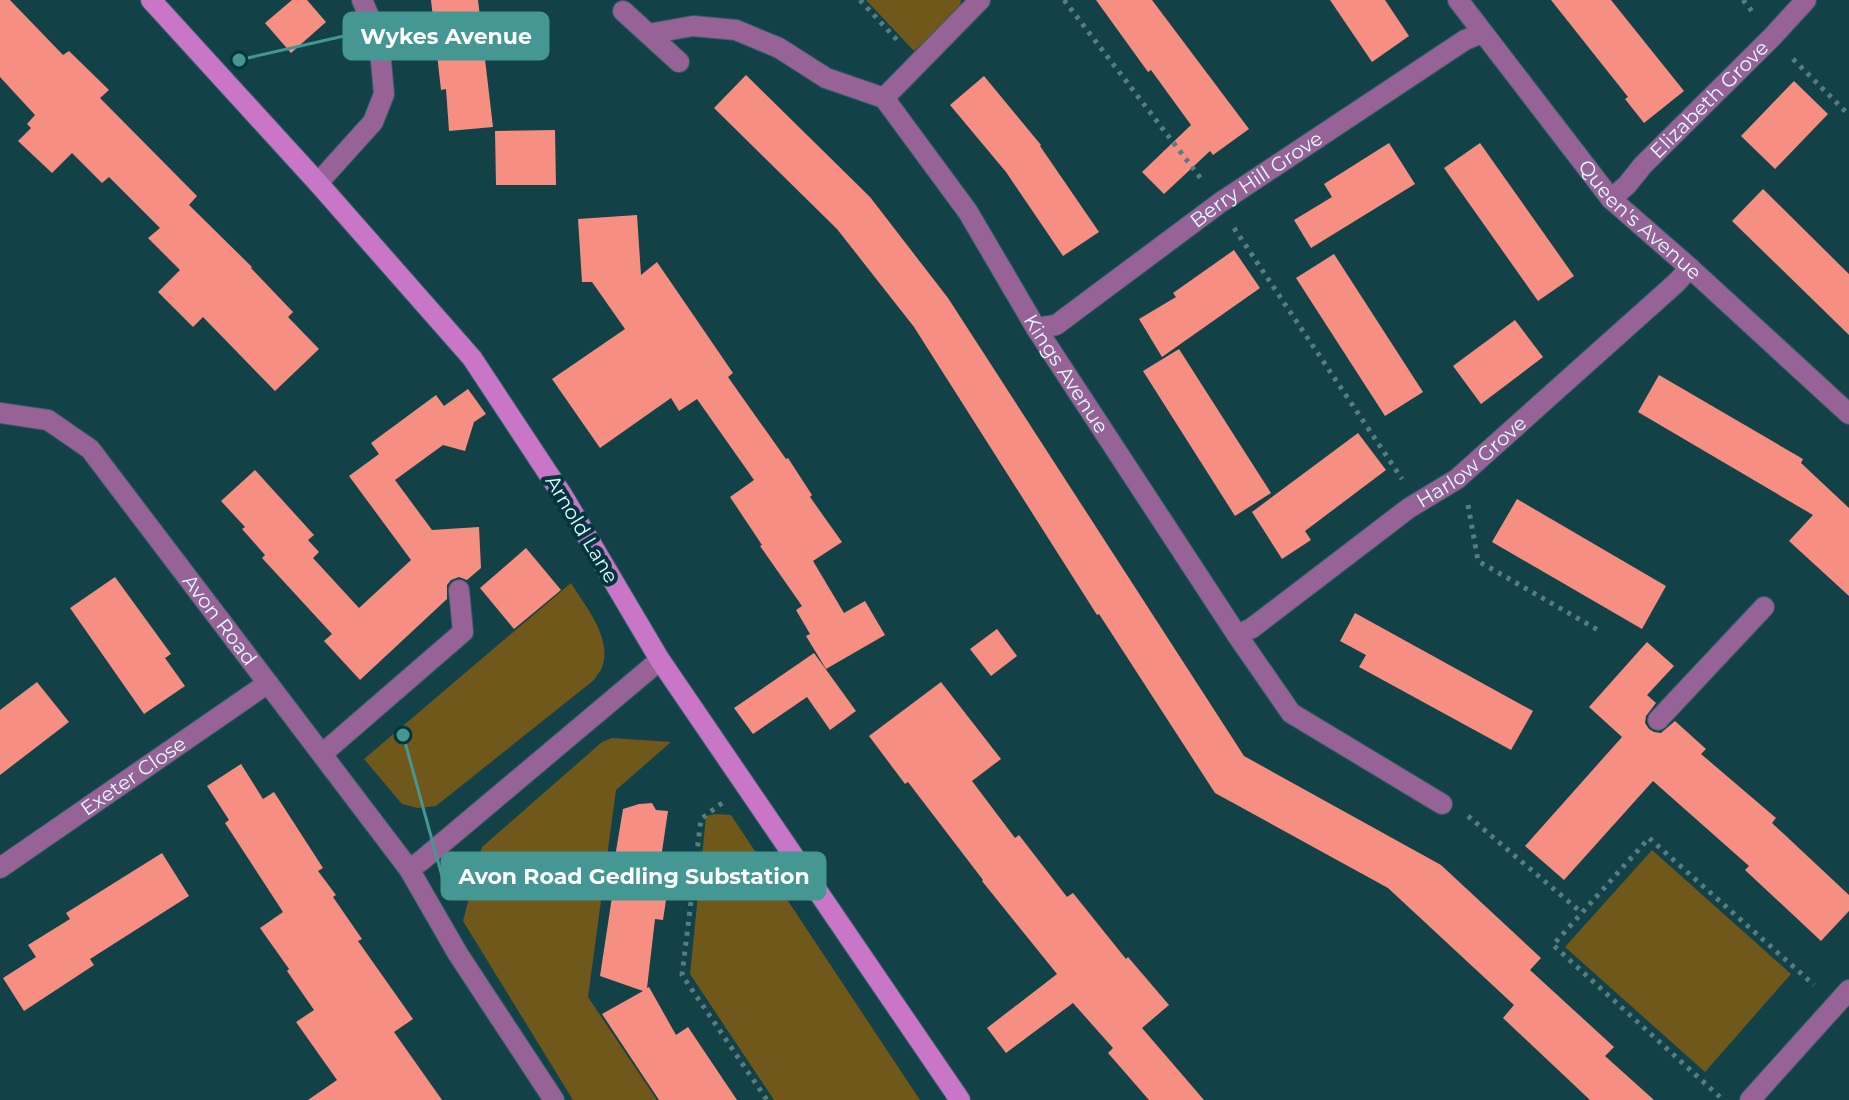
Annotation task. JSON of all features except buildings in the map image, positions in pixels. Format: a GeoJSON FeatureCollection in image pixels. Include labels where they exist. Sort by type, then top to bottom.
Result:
{"type":"FeatureCollection","features":[{"type":"Feature","properties":{"kind":"street","name":"Arnold Lane"},"geometry":{"type":"LineString","coordinates":[[151,0],[472,358],[563,496],[660,660],[960,1100]]}},
{"type":"Feature","properties":{"kind":"street"},"geometry":{"type":"LineString","coordinates":[[318,183],[373,122],[384,94],[373,25],[362,0]]}},
{"type":"Feature","properties":{"kind":"street"},"geometry":{"type":"LineString","coordinates":[[648,34],[693,26],[736,30],[779,48],[826,78],[884,98],[980,0]]}},
{"type":"Feature","properties":{"kind":"street","name":"Queen's Avenue"},"geometry":{"type":"LineString","coordinates":[[1458,0],[1611,199],[1849,414]]}},
{"type":"Feature","properties":{"kind":"street","name":"Elizabeth Grove"},"geometry":{"type":"LineString","coordinates":[[1611,199],[1806,0]]}},
{"type":"Feature","properties":{"kind":"street"},"geometry":{"type":"LineString","coordinates":[[623,11],[679,62]]}},
{"type":"Feature","properties":{"kind":"street","name":"Berry Hill Grove"},"geometry":{"type":"LineString","coordinates":[[1036,328],[1056,325],[1221,202],[1465,40],[1482,33]]}},
{"type":"Feature","properties":{"kind":"street","name":"Kings Avenue"},"geometry":{"type":"LineString","coordinates":[[884,98],[968,212],[1036,328],[1291,713],[1442,804]]}},
{"type":"Feature","properties":{"kind":"street","name":"Harlow Grove"},"geometry":{"type":"LineString","coordinates":[[1237,635],[1252,628],[1409,508],[1457,479],[1690,268]]}},
{"type":"Feature","properties":{"kind":"street","name":"Avon Road"},"geometry":{"type":"LineString","coordinates":[[0,413],[48,420],[90,449],[409,869],[458,954],[554,1100]]}},
{"type":"Feature","properties":{"kind":"street"},"geometry":{"type":"LineString","coordinates":[[322,754],[463,632],[459,590]]}},
{"type":"Feature","properties":{"kind":"street"},"geometry":{"type":"LineString","coordinates":[[1658,720],[1764,607]]}},
{"type":"Feature","properties":{"kind":"street"},"geometry":{"type":"LineString","coordinates":[[409,869],[660,660]]}},
{"type":"Feature","properties":{"kind":"street","name":"Exeter Close"},"geometry":{"type":"LineString","coordinates":[[0,868],[268,683]]}},
{"type":"Feature","properties":{"kind":"street"},"geometry":{"type":"LineString","coordinates":[[1750,1100],[1842,997]]}},
{"type":"Feature","properties":{"kind":"path"},"geometry":{"type":"LineString","coordinates":[[860,0],[917,63]]}},
{"type":"Feature","properties":{"kind":"path"},"geometry":{"type":"LineString","coordinates":[[1064,0],[1221,202],[1235,230],[1405,484],[1409,508]]}},
{"type":"Feature","properties":{"kind":"path"},"geometry":{"type":"LineString","coordinates":[[1457,479],[1467,496],[1478,561],[1598,630]]}},
{"type":"Feature","properties":{"kind":"path"},"geometry":{"type":"LineString","coordinates":[[746,785],[701,819],[682,975],[767,1100]]}},
{"type":"Feature","properties":{"kind":"path"},"geometry":{"type":"LineString","coordinates":[[1489,834],[1582,913]]}},
{"type":"Feature","properties":{"kind":"path"},"geometry":{"type":"LineString","coordinates":[[1723,1100],[1553,945],[1649,838],[1842,997]]}},
{"type":"Feature","properties":{"kind":"shaded area"},"geometry":{"type":"Polygon","coordinates":[[[866,0],[961,0],[960,8],[914,51],[866,0]]]}},
{"type":"Feature","properties":{"kind":"shaded area"},"geometry":{"type":"Polygon","coordinates":[[[571,583],[595,622],[603,643],[602,666],[594,680],[436,806],[418,808],[402,804],[364,759],[571,583]]]}},
{"type":"Feature","properties":{"kind":"shaded area"},"geometry":{"type":"Polygon","coordinates":[[[612,738],[671,742],[616,790],[588,997],[657,1100],[573,1100],[463,921],[482,847],[602,742],[612,738]]]}},
{"type":"Feature","properties":{"kind":"shaded area"},"geometry":{"type":"Polygon","coordinates":[[[731,815],[920,1100],[774,1100],[690,974],[706,816],[731,815]]]}},
{"type":"Feature","properties":{"kind":"shaded area"},"geometry":{"type":"Polygon","coordinates":[[[1652,850],[1791,974],[1705,1072],[1565,947],[1652,850]]]}},
{"type":"Feature","properties":{"kind":"place","name":"Wykes Avenue"},"geometry":{"type":"Point","coordinates":[239,60]}},
{"type":"Feature","properties":{"kind":"place","name":"Avon Road Gedling Substation"},"geometry":{"type":"Point","coordinates":[403,735]}}]}
